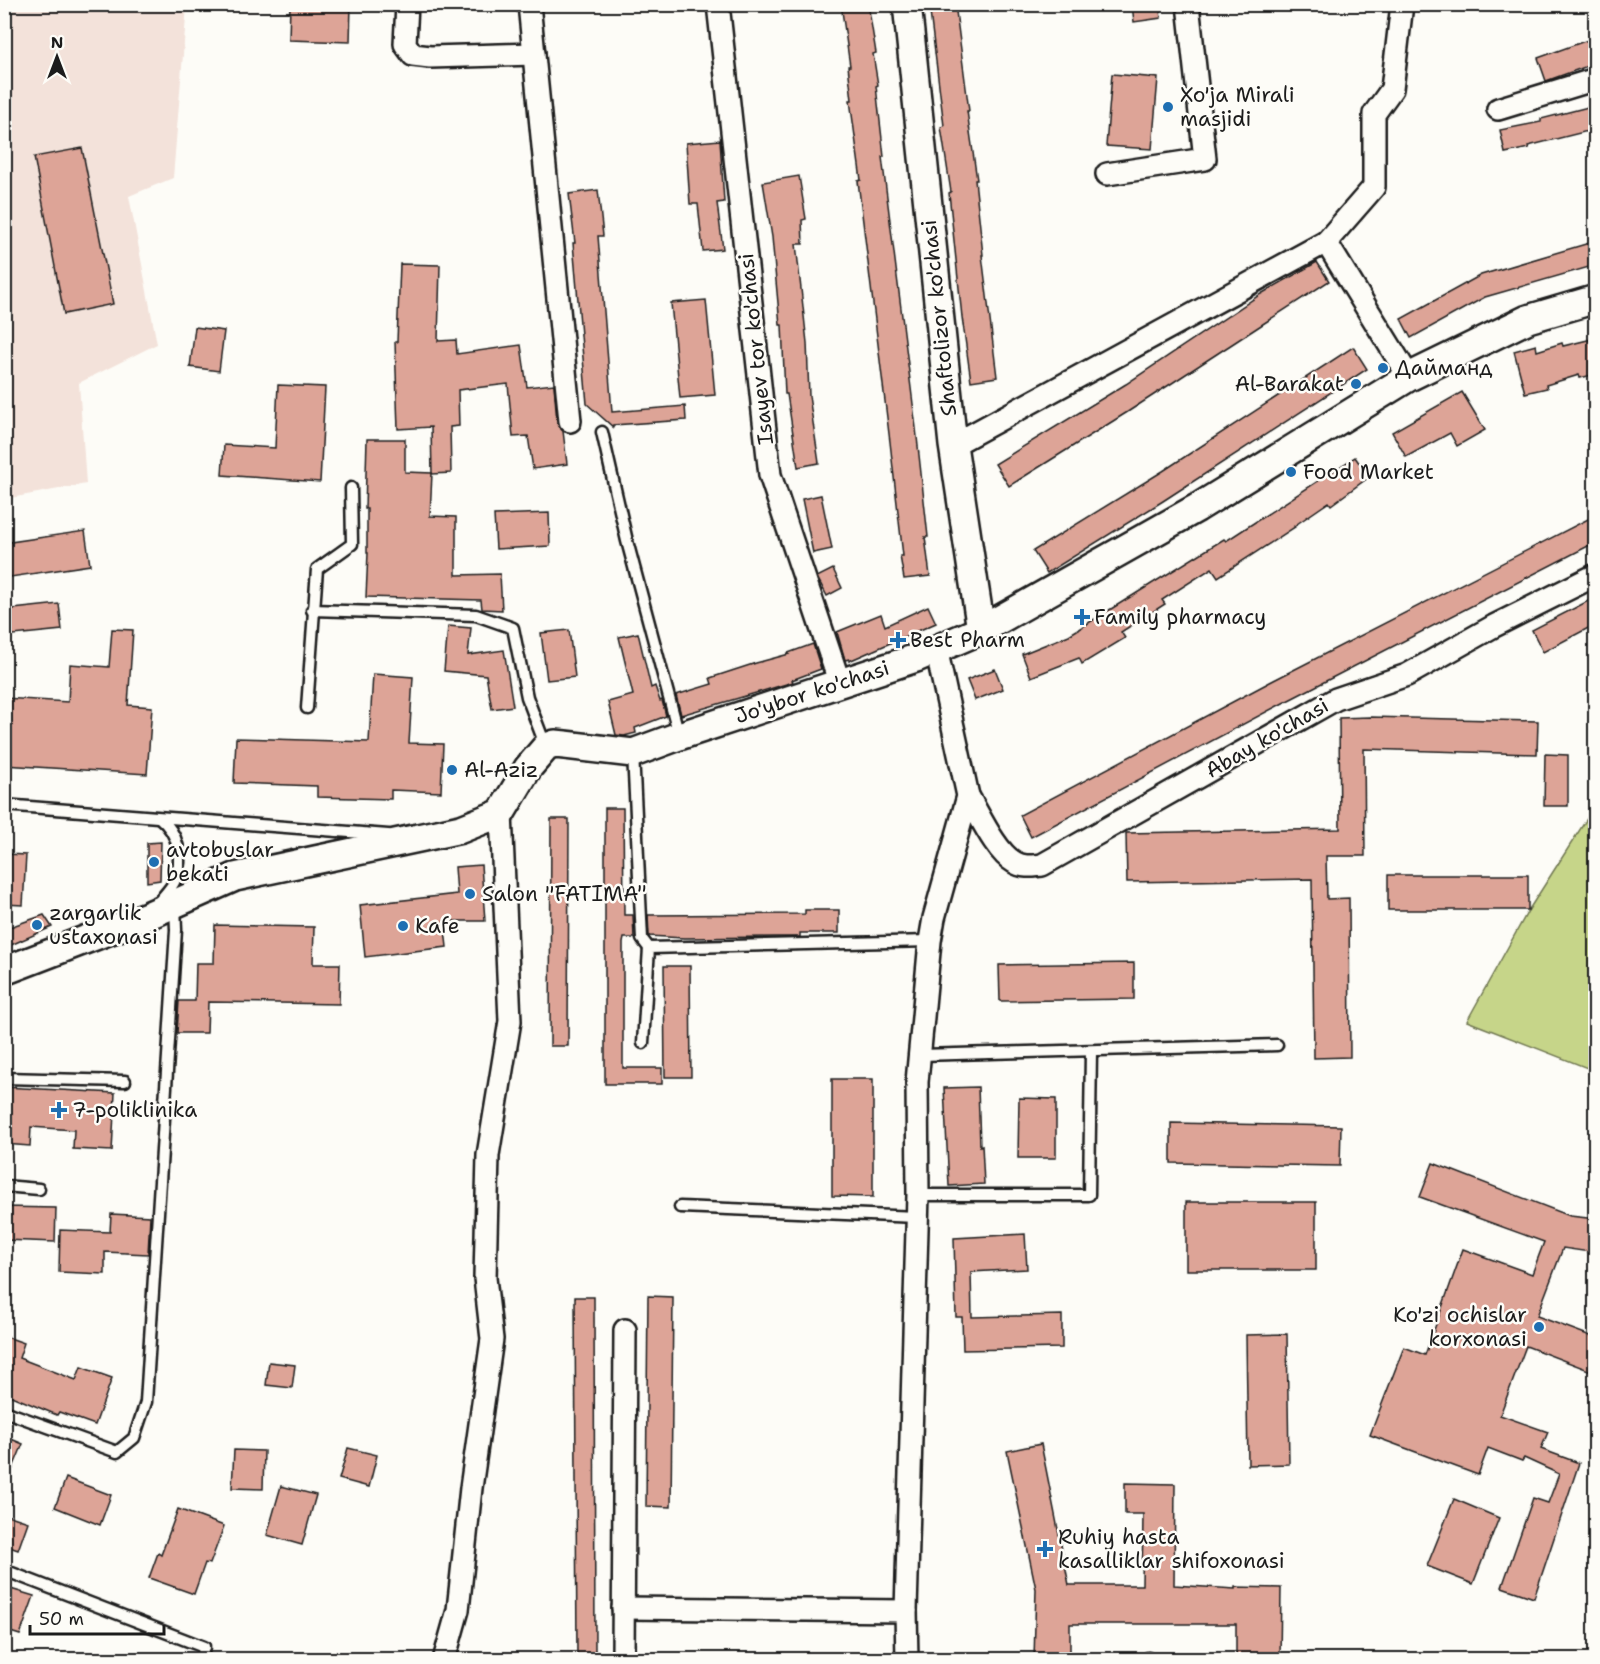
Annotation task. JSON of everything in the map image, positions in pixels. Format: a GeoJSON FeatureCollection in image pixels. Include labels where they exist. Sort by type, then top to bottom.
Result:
{"type":"FeatureCollection","features":[{"type":"Feature","properties":{"kind":"street"},"geometry":{"type":"LineString","coordinates":[[408,4],[405,44],[412,55],[430,57],[534,54]]}},
{"type":"Feature","properties":{"kind":"street"},"geometry":{"type":"LineString","coordinates":[[529,4],[570,421]]}},
{"type":"Feature","properties":{"kind":"street","name":"Isayev tor ko'chasi"},"geometry":{"type":"LineString","coordinates":[[718,4],[770,474],[840,684]]}},
{"type":"Feature","properties":{"kind":"street","name":"Shaftolizor ko'chasi"},"geometry":{"type":"LineString","coordinates":[[907,4],[953,445],[981,630]]}},
{"type":"Feature","properties":{"kind":"street"},"geometry":{"type":"LineString","coordinates":[[1107,174],[1205,159],[1188,4]]}},
{"type":"Feature","properties":{"kind":"street"},"geometry":{"type":"LineString","coordinates":[[953,445],[1326,242],[1374,187],[1374,114],[1392,89],[1402,4]]}},
{"type":"Feature","properties":{"kind":"street"},"geometry":{"type":"LineString","coordinates":[[1498,109],[1596,79]]}},
{"type":"Feature","properties":{"kind":"street"},"geometry":{"type":"LineString","coordinates":[[1326,242],[1409,377]]}},
{"type":"Feature","properties":{"kind":"street","name":"Jo'ybor ko'chasi"},"geometry":{"type":"LineString","coordinates":[[546,747],[555,744],[633,753],[916,658],[981,630],[1197,508],[1409,377],[1528,319],[1596,299]]}},
{"type":"Feature","properties":{"kind":"street","name":"Abay ko'chasi"},"geometry":{"type":"LineString","coordinates":[[968,796],[1002,852],[1015,863],[1028,867],[1042,865],[1336,699],[1407,675],[1494,626],[1596,575]]}},
{"type":"Feature","properties":{"kind":"street"},"geometry":{"type":"LineString","coordinates":[[907,1659],[906,1611],[918,1195],[917,1082],[934,918],[968,796],[936,648]]}},
{"type":"Feature","properties":{"kind":"street"},"geometry":{"type":"LineString","coordinates":[[444,1659],[458,1610],[471,1488],[492,1339],[485,1278],[488,1155],[510,1021],[501,813],[528,768],[546,747]]}},
{"type":"Feature","properties":{"kind":"street"},"geometry":{"type":"LineString","coordinates":[[4,971],[147,916],[235,877],[461,829],[501,813]]}},
{"type":"Feature","properties":{"kind":"street"},"geometry":{"type":"LineString","coordinates":[[623,1659],[625,1330]]}},
{"type":"Feature","properties":{"kind":"street"},"geometry":{"type":"LineString","coordinates":[[623,1608],[906,1611]]}},
{"type":"Feature","properties":{"kind":"lane"},"geometry":{"type":"LineString","coordinates":[[602,432],[627,541],[679,736]]}},
{"type":"Feature","properties":{"kind":"lane"},"geometry":{"type":"LineString","coordinates":[[307,708],[312,610],[317,568],[352,544],[351,488]]}},
{"type":"Feature","properties":{"kind":"lane"},"geometry":{"type":"LineString","coordinates":[[312,610],[477,615],[513,628],[527,697],[546,747]]}},
{"type":"Feature","properties":{"kind":"lane"},"geometry":{"type":"LineString","coordinates":[[633,753],[642,939],[649,948],[643,1042]]}},
{"type":"Feature","properties":{"kind":"lane"},"geometry":{"type":"LineString","coordinates":[[4,805],[419,837]]}},
{"type":"Feature","properties":{"kind":"lane"},"geometry":{"type":"LineString","coordinates":[[147,916],[175,882],[178,868],[179,852],[176,838],[169,826],[160,818]]}},
{"type":"Feature","properties":{"kind":"lane"},"geometry":{"type":"LineString","coordinates":[[4,1411],[117,1452],[134,1438],[146,1402],[176,941],[175,903]]}},
{"type":"Feature","properties":{"kind":"lane"},"geometry":{"type":"LineString","coordinates":[[649,948],[930,941]]}},
{"type":"Feature","properties":{"kind":"lane"},"geometry":{"type":"LineString","coordinates":[[921,1055],[1277,1045]]}},
{"type":"Feature","properties":{"kind":"lane"},"geometry":{"type":"LineString","coordinates":[[918,1195],[1089,1195],[1091,1050]]}},
{"type":"Feature","properties":{"kind":"lane"},"geometry":{"type":"LineString","coordinates":[[4,1078],[125,1082]]}},
{"type":"Feature","properties":{"kind":"lane"},"geometry":{"type":"LineString","coordinates":[[4,1186],[39,1189]]}},
{"type":"Feature","properties":{"kind":"lane"},"geometry":{"type":"LineString","coordinates":[[680,1207],[917,1217]]}},
{"type":"Feature","properties":{"kind":"lane"},"geometry":{"type":"LineString","coordinates":[[4,1570],[204,1647],[202,1659]]}},
{"type":"Feature","properties":{"kind":"shaded area"},"geometry":{"type":"Polygon","coordinates":[[[5,5],[187,5],[173,178],[129,196],[157,344],[79,383],[86,484],[5,499],[5,5]]]}},
{"type":"Feature","properties":{"kind":"green space"},"geometry":{"type":"Polygon","coordinates":[[[1595,806],[1595,1071],[1467,1021],[1528,911],[1595,806]]]}},
{"type":"Feature","properties":{"kind":"building"},"geometry":{"type":"Polygon","coordinates":[[[290,4],[351,4],[350,42],[289,40],[290,4]]]}},
{"type":"Feature","properties":{"kind":"building"},"geometry":{"type":"Polygon","coordinates":[[[841,4],[868,4],[876,53],[873,54],[878,85],[876,86],[884,157],[882,157],[916,428],[930,576],[904,579],[900,556],[903,556],[858,181],[861,180],[850,100],[852,100],[848,66],[850,66],[841,4]]]}},
{"type":"Feature","properties":{"kind":"building"},"geometry":{"type":"Polygon","coordinates":[[[929,4],[955,4],[977,180],[975,180],[982,255],[997,377],[971,381],[962,317],[949,193],[951,192],[941,127],[944,126],[929,4]]]}},
{"type":"Feature","properties":{"kind":"building"},"geometry":{"type":"Polygon","coordinates":[[[1132,4],[1159,4],[1161,18],[1134,22],[1132,4]]]}},
{"type":"Feature","properties":{"kind":"building"},"geometry":{"type":"Polygon","coordinates":[[[1596,37],[1596,63],[1546,81],[1538,58],[1596,37]]]}},
{"type":"Feature","properties":{"kind":"building"},"geometry":{"type":"Polygon","coordinates":[[[1112,74],[1158,78],[1152,149],[1106,146],[1112,74]]]}},
{"type":"Feature","properties":{"kind":"building"},"geometry":{"type":"Polygon","coordinates":[[[1596,105],[1596,129],[1505,153],[1500,130],[1541,122],[1541,119],[1596,105]]]}},
{"type":"Feature","properties":{"kind":"building"},"geometry":{"type":"Polygon","coordinates":[[[720,140],[724,202],[717,203],[723,249],[703,251],[698,204],[690,204],[686,143],[720,140]]]}},
{"type":"Feature","properties":{"kind":"building"},"geometry":{"type":"Polygon","coordinates":[[[82,148],[113,304],[64,314],[34,157],[82,148]]]}},
{"type":"Feature","properties":{"kind":"building"},"geometry":{"type":"Polygon","coordinates":[[[799,176],[806,219],[802,220],[803,244],[796,244],[807,343],[809,396],[819,463],[798,467],[787,394],[785,394],[782,325],[780,325],[772,237],[763,182],[799,176]]]}},
{"type":"Feature","properties":{"kind":"building"},"geometry":{"type":"Polygon","coordinates":[[[598,190],[603,236],[598,236],[612,412],[685,406],[686,420],[613,425],[613,427],[587,404],[569,194],[598,190]]]}},
{"type":"Feature","properties":{"kind":"building"},"geometry":{"type":"Polygon","coordinates":[[[1596,241],[1596,265],[1485,297],[1411,338],[1401,319],[1481,275],[1596,241]]]}},
{"type":"Feature","properties":{"kind":"building"},"geometry":{"type":"Polygon","coordinates":[[[1317,262],[1329,281],[1009,486],[995,464],[1126,384],[1261,294],[1317,262]]]}},
{"type":"Feature","properties":{"kind":"building"},"geometry":{"type":"Polygon","coordinates":[[[400,264],[440,265],[438,341],[456,340],[457,354],[521,345],[527,387],[554,384],[557,422],[563,431],[567,464],[533,469],[528,436],[513,437],[508,384],[458,390],[459,426],[450,427],[451,473],[432,474],[431,427],[398,429],[395,342],[397,342],[400,264]]]}},
{"type":"Feature","properties":{"kind":"building"},"geometry":{"type":"Polygon","coordinates":[[[706,300],[715,395],[680,398],[671,303],[706,300]]]}},
{"type":"Feature","properties":{"kind":"building"},"geometry":{"type":"Polygon","coordinates":[[[195,327],[224,331],[219,371],[190,367],[195,327]]]}},
{"type":"Feature","properties":{"kind":"building"},"geometry":{"type":"Polygon","coordinates":[[[1596,338],[1596,374],[1580,378],[1579,375],[1546,385],[1547,388],[1525,393],[1514,351],[1536,345],[1537,351],[1562,343],[1563,346],[1596,338]]]}},
{"type":"Feature","properties":{"kind":"building"},"geometry":{"type":"Polygon","coordinates":[[[1353,347],[1367,369],[1047,573],[1033,551],[1163,471],[1353,347]]]}},
{"type":"Feature","properties":{"kind":"building"},"geometry":{"type":"Polygon","coordinates":[[[278,385],[325,387],[320,482],[222,475],[224,445],[275,448],[278,385]]]}},
{"type":"Feature","properties":{"kind":"building"},"geometry":{"type":"Polygon","coordinates":[[[1462,392],[1485,430],[1457,446],[1450,433],[1406,457],[1392,432],[1462,392]]]}},
{"type":"Feature","properties":{"kind":"building"},"geometry":{"type":"Polygon","coordinates":[[[367,439],[405,439],[405,472],[432,473],[430,516],[456,517],[456,575],[500,574],[502,610],[482,609],[481,600],[366,597],[367,439]]]}},
{"type":"Feature","properties":{"kind":"building"},"geometry":{"type":"Polygon","coordinates":[[[1355,457],[1369,477],[1331,505],[1329,502],[1218,577],[1212,568],[1162,600],[1165,604],[1121,632],[1125,638],[1082,664],[1079,658],[1031,677],[1022,654],[1069,635],[1224,539],[1226,541],[1355,457]]]}},
{"type":"Feature","properties":{"kind":"building"},"geometry":{"type":"Polygon","coordinates":[[[821,495],[832,549],[813,553],[802,499],[821,495]]]}},
{"type":"Feature","properties":{"kind":"building"},"geometry":{"type":"Polygon","coordinates":[[[549,513],[550,546],[496,549],[494,515],[549,513]]]}},
{"type":"Feature","properties":{"kind":"building"},"geometry":{"type":"Polygon","coordinates":[[[1596,515],[1596,542],[1285,702],[1031,837],[1020,815],[1272,681],[1596,515]]]}},
{"type":"Feature","properties":{"kind":"building"},"geometry":{"type":"Polygon","coordinates":[[[85,531],[90,565],[4,578],[4,543],[85,531]]]}},
{"type":"Feature","properties":{"kind":"building"},"geometry":{"type":"Polygon","coordinates":[[[833,569],[842,588],[827,596],[817,577],[833,569]]]}},
{"type":"Feature","properties":{"kind":"building"},"geometry":{"type":"Polygon","coordinates":[[[1596,597],[1596,624],[1543,652],[1532,630],[1596,597]]]}},
{"type":"Feature","properties":{"kind":"building"},"geometry":{"type":"Polygon","coordinates":[[[59,604],[62,630],[4,636],[4,610],[59,604]]]}},
{"type":"Feature","properties":{"kind":"building"},"geometry":{"type":"Polygon","coordinates":[[[928,606],[936,623],[849,661],[849,659],[845,660],[837,632],[881,614],[885,626],[928,606]]]}},
{"type":"Feature","properties":{"kind":"building"},"geometry":{"type":"Polygon","coordinates":[[[448,626],[471,628],[468,655],[504,650],[513,706],[492,709],[486,675],[444,671],[448,626]]]}},
{"type":"Feature","properties":{"kind":"building"},"geometry":{"type":"Polygon","coordinates":[[[112,629],[133,630],[128,705],[152,707],[147,774],[4,765],[4,698],[68,702],[70,664],[109,667],[112,629]]]}},
{"type":"Feature","properties":{"kind":"building"},"geometry":{"type":"Polygon","coordinates":[[[569,630],[575,677],[547,680],[541,633],[569,630]]]}},
{"type":"Feature","properties":{"kind":"building"},"geometry":{"type":"Polygon","coordinates":[[[638,633],[651,688],[655,686],[666,716],[635,728],[636,733],[616,735],[608,702],[633,695],[619,637],[638,633]]]}},
{"type":"Feature","properties":{"kind":"building"},"geometry":{"type":"Polygon","coordinates":[[[813,644],[821,669],[792,680],[793,682],[681,715],[676,695],[712,684],[710,678],[789,654],[813,644]]]}},
{"type":"Feature","properties":{"kind":"building"},"geometry":{"type":"Polygon","coordinates":[[[995,669],[1003,689],[975,700],[967,680],[995,669]]]}},
{"type":"Feature","properties":{"kind":"building"},"geometry":{"type":"Polygon","coordinates":[[[373,674],[413,677],[409,743],[443,744],[441,792],[391,790],[391,799],[317,797],[317,786],[234,783],[236,738],[369,742],[373,674]]]}},
{"type":"Feature","properties":{"kind":"building"},"geometry":{"type":"Polygon","coordinates":[[[1339,718],[1538,721],[1537,754],[1364,749],[1365,856],[1326,856],[1327,899],[1349,898],[1350,1057],[1314,1058],[1312,879],[1127,882],[1126,833],[1340,829],[1339,718]]]}},
{"type":"Feature","properties":{"kind":"building"},"geometry":{"type":"Polygon","coordinates":[[[1545,754],[1568,755],[1568,806],[1544,806],[1545,754]]]}},
{"type":"Feature","properties":{"kind":"building"},"geometry":{"type":"Polygon","coordinates":[[[605,808],[623,808],[624,915],[633,915],[634,938],[624,938],[623,943],[623,1068],[662,1068],[662,1084],[605,1084],[605,808]]]}},
{"type":"Feature","properties":{"kind":"building"},"geometry":{"type":"Polygon","coordinates":[[[551,819],[569,819],[568,1046],[550,1046],[551,819]]]}},
{"type":"Feature","properties":{"kind":"building","name":"avtobuslar bekati"},"geometry":{"type":"Polygon","coordinates":[[[161,842],[160,880],[147,882],[147,843],[161,842]]]}},
{"type":"Feature","properties":{"kind":"building"},"geometry":{"type":"Polygon","coordinates":[[[4,854],[26,855],[23,905],[4,904],[4,854]]]}},
{"type":"Feature","properties":{"kind":"building","name":"Kafe"},"geometry":{"type":"Polygon","coordinates":[[[481,865],[485,921],[444,921],[447,947],[365,957],[360,905],[457,894],[455,867],[481,865]]]}},
{"type":"Feature","properties":{"kind":"building"},"geometry":{"type":"Polygon","coordinates":[[[1388,875],[1528,875],[1528,910],[1388,910],[1388,875]]]}},
{"type":"Feature","properties":{"kind":"building"},"geometry":{"type":"Polygon","coordinates":[[[805,910],[839,910],[839,933],[800,933],[800,937],[649,936],[648,915],[805,914],[805,910]]]}},
{"type":"Feature","properties":{"kind":"building"},"geometry":{"type":"Polygon","coordinates":[[[44,915],[52,927],[4,948],[4,929],[44,915]]]}},
{"type":"Feature","properties":{"kind":"building"},"geometry":{"type":"Polygon","coordinates":[[[215,925],[314,927],[313,964],[340,964],[339,1004],[208,1002],[207,1033],[177,1033],[179,1001],[195,1001],[196,963],[214,963],[215,925]]]}},
{"type":"Feature","properties":{"kind":"building"},"geometry":{"type":"Polygon","coordinates":[[[1134,963],[1134,999],[1000,1001],[999,965],[1134,963]]]}},
{"type":"Feature","properties":{"kind":"building"},"geometry":{"type":"Polygon","coordinates":[[[664,966],[690,966],[691,1077],[665,1077],[664,966]]]}},
{"type":"Feature","properties":{"kind":"building"},"geometry":{"type":"Polygon","coordinates":[[[832,1079],[873,1079],[873,1197],[832,1196],[832,1079]]]}},
{"type":"Feature","properties":{"kind":"building","name":"7-poliklinika"},"geometry":{"type":"Polygon","coordinates":[[[4,1087],[115,1093],[112,1151],[73,1149],[74,1130],[31,1127],[30,1146],[4,1144],[4,1087]]]}},
{"type":"Feature","properties":{"kind":"building"},"geometry":{"type":"Polygon","coordinates":[[[978,1087],[984,1184],[949,1186],[944,1088],[978,1087]]]}},
{"type":"Feature","properties":{"kind":"building"},"geometry":{"type":"Polygon","coordinates":[[[1019,1098],[1056,1099],[1056,1158],[1018,1158],[1019,1098]]]}},
{"type":"Feature","properties":{"kind":"building"},"geometry":{"type":"Polygon","coordinates":[[[1171,1123],[1341,1126],[1340,1166],[1171,1163],[1171,1123]]]}},
{"type":"Feature","properties":{"kind":"building","name":"Ko'zi ochislar korxonasi"},"geometry":{"type":"Polygon","coordinates":[[[1433,1163],[1570,1216],[1596,1219],[1596,1253],[1563,1248],[1537,1316],[1596,1338],[1596,1373],[1526,1346],[1500,1415],[1548,1432],[1541,1449],[1579,1463],[1534,1598],[1502,1587],[1533,1498],[1548,1503],[1559,1474],[1524,1458],[1522,1461],[1488,1448],[1478,1475],[1370,1435],[1404,1347],[1425,1355],[1463,1249],[1532,1274],[1544,1242],[1420,1197],[1433,1163]]]}},
{"type":"Feature","properties":{"kind":"building"},"geometry":{"type":"Polygon","coordinates":[[[1186,1202],[1316,1202],[1316,1270],[1186,1270],[1186,1202]]]}},
{"type":"Feature","properties":{"kind":"building"},"geometry":{"type":"Polygon","coordinates":[[[4,1207],[56,1208],[55,1242],[4,1240],[4,1207]]]}},
{"type":"Feature","properties":{"kind":"building"},"geometry":{"type":"Polygon","coordinates":[[[111,1214],[150,1216],[148,1254],[105,1252],[105,1274],[59,1272],[60,1230],[110,1232],[111,1214]]]}},
{"type":"Feature","properties":{"kind":"building"},"geometry":{"type":"Polygon","coordinates":[[[1025,1234],[1027,1269],[971,1272],[972,1317],[1062,1315],[1062,1348],[963,1350],[962,1317],[956,1317],[954,1238],[1025,1234]]]}},
{"type":"Feature","properties":{"kind":"building"},"geometry":{"type":"Polygon","coordinates":[[[648,1296],[673,1297],[671,1507],[646,1506],[648,1296]]]}},
{"type":"Feature","properties":{"kind":"building"},"geometry":{"type":"Polygon","coordinates":[[[575,1297],[594,1297],[595,1659],[577,1659],[575,1297]]]}},
{"type":"Feature","properties":{"kind":"building"},"geometry":{"type":"Polygon","coordinates":[[[1287,1334],[1289,1464],[1248,1465],[1246,1335],[1287,1334]]]}},
{"type":"Feature","properties":{"kind":"building"},"geometry":{"type":"Polygon","coordinates":[[[4,1336],[24,1343],[19,1358],[76,1380],[81,1367],[112,1378],[95,1425],[59,1412],[57,1415],[4,1393],[4,1336]]]}},
{"type":"Feature","properties":{"kind":"building"},"geometry":{"type":"Polygon","coordinates":[[[269,1362],[295,1365],[292,1388],[266,1385],[269,1362]]]}},
{"type":"Feature","properties":{"kind":"building"},"geometry":{"type":"Polygon","coordinates":[[[4,1436],[23,1444],[5,1487],[4,1487],[4,1436]]]}},
{"type":"Feature","properties":{"kind":"building","name":"Ruhiy hasta kasalliklar shifoxonasi"},"geometry":{"type":"Polygon","coordinates":[[[1041,1444],[1069,1585],[1142,1585],[1143,1514],[1125,1514],[1125,1483],[1175,1484],[1174,1585],[1235,1589],[1235,1587],[1281,1588],[1280,1659],[1236,1659],[1236,1624],[1070,1624],[1070,1659],[1034,1659],[1036,1589],[1007,1451],[1041,1444]]]}},
{"type":"Feature","properties":{"kind":"building"},"geometry":{"type":"Polygon","coordinates":[[[348,1448],[377,1455],[369,1487],[339,1479],[348,1448]]]}},
{"type":"Feature","properties":{"kind":"building"},"geometry":{"type":"Polygon","coordinates":[[[234,1450],[264,1451],[263,1489],[232,1488],[234,1450]]]}},
{"type":"Feature","properties":{"kind":"building"},"geometry":{"type":"Polygon","coordinates":[[[66,1478],[111,1495],[100,1525],[55,1507],[66,1478]]]}},
{"type":"Feature","properties":{"kind":"building"},"geometry":{"type":"Polygon","coordinates":[[[281,1486],[316,1495],[302,1545],[267,1535],[281,1486]]]}},
{"type":"Feature","properties":{"kind":"building"},"geometry":{"type":"Polygon","coordinates":[[[1454,1499],[1499,1518],[1473,1584],[1427,1566],[1454,1499]]]}},
{"type":"Feature","properties":{"kind":"building"},"geometry":{"type":"Polygon","coordinates":[[[178,1509],[224,1526],[210,1564],[205,1563],[194,1594],[149,1578],[158,1553],[161,1555],[178,1509]]]}},
{"type":"Feature","properties":{"kind":"building"},"geometry":{"type":"Polygon","coordinates":[[[4,1514],[28,1522],[18,1550],[4,1545],[4,1514]]]}},
{"type":"Feature","properties":{"kind":"building"},"geometry":{"type":"Polygon","coordinates":[[[4,1587],[34,1596],[20,1635],[4,1630],[4,1587]]]}},
{"type":"Feature","properties":{"kind":"place","name":"Xo'ja Mirali masjidi"},"geometry":{"type":"Point","coordinates":[1168,107]}},
{"type":"Feature","properties":{"kind":"place","name":"Дайманд"},"geometry":{"type":"Point","coordinates":[1383,368]}},
{"type":"Feature","properties":{"kind":"place","name":"Al-Barakat"},"geometry":{"type":"Point","coordinates":[1356,384]}},
{"type":"Feature","properties":{"kind":"place","name":"Food Market"},"geometry":{"type":"Point","coordinates":[1291,472]}},
{"type":"Feature","properties":{"kind":"place","name":"Family pharmacy"},"geometry":{"type":"Point","coordinates":[1082,617]}},
{"type":"Feature","properties":{"kind":"place","name":"Best Pharm"},"geometry":{"type":"Point","coordinates":[898,640]}},
{"type":"Feature","properties":{"kind":"place","name":"Al-Aziz"},"geometry":{"type":"Point","coordinates":[452,770]}},
{"type":"Feature","properties":{"kind":"place","name":"avtobuslar bekati"},"geometry":{"type":"Point","coordinates":[154,862]}},
{"type":"Feature","properties":{"kind":"place","name":"Salon \"FATIMA\""},"geometry":{"type":"Point","coordinates":[470,894]}},
{"type":"Feature","properties":{"kind":"place","name":"zargarlik ustaxonasi"},"geometry":{"type":"Point","coordinates":[37,925]}},
{"type":"Feature","properties":{"kind":"place","name":"Kafe"},"geometry":{"type":"Point","coordinates":[403,926]}},
{"type":"Feature","properties":{"kind":"place","name":"7-poliklinika"},"geometry":{"type":"Point","coordinates":[59,1110]}},
{"type":"Feature","properties":{"kind":"place","name":"Ko'zi ochislar korxonasi"},"geometry":{"type":"Point","coordinates":[1539,1327]}},
{"type":"Feature","properties":{"kind":"place","name":"Ruhiy hasta kasalliklar shifoxonasi"},"geometry":{"type":"Point","coordinates":[1045,1549]}}]}
